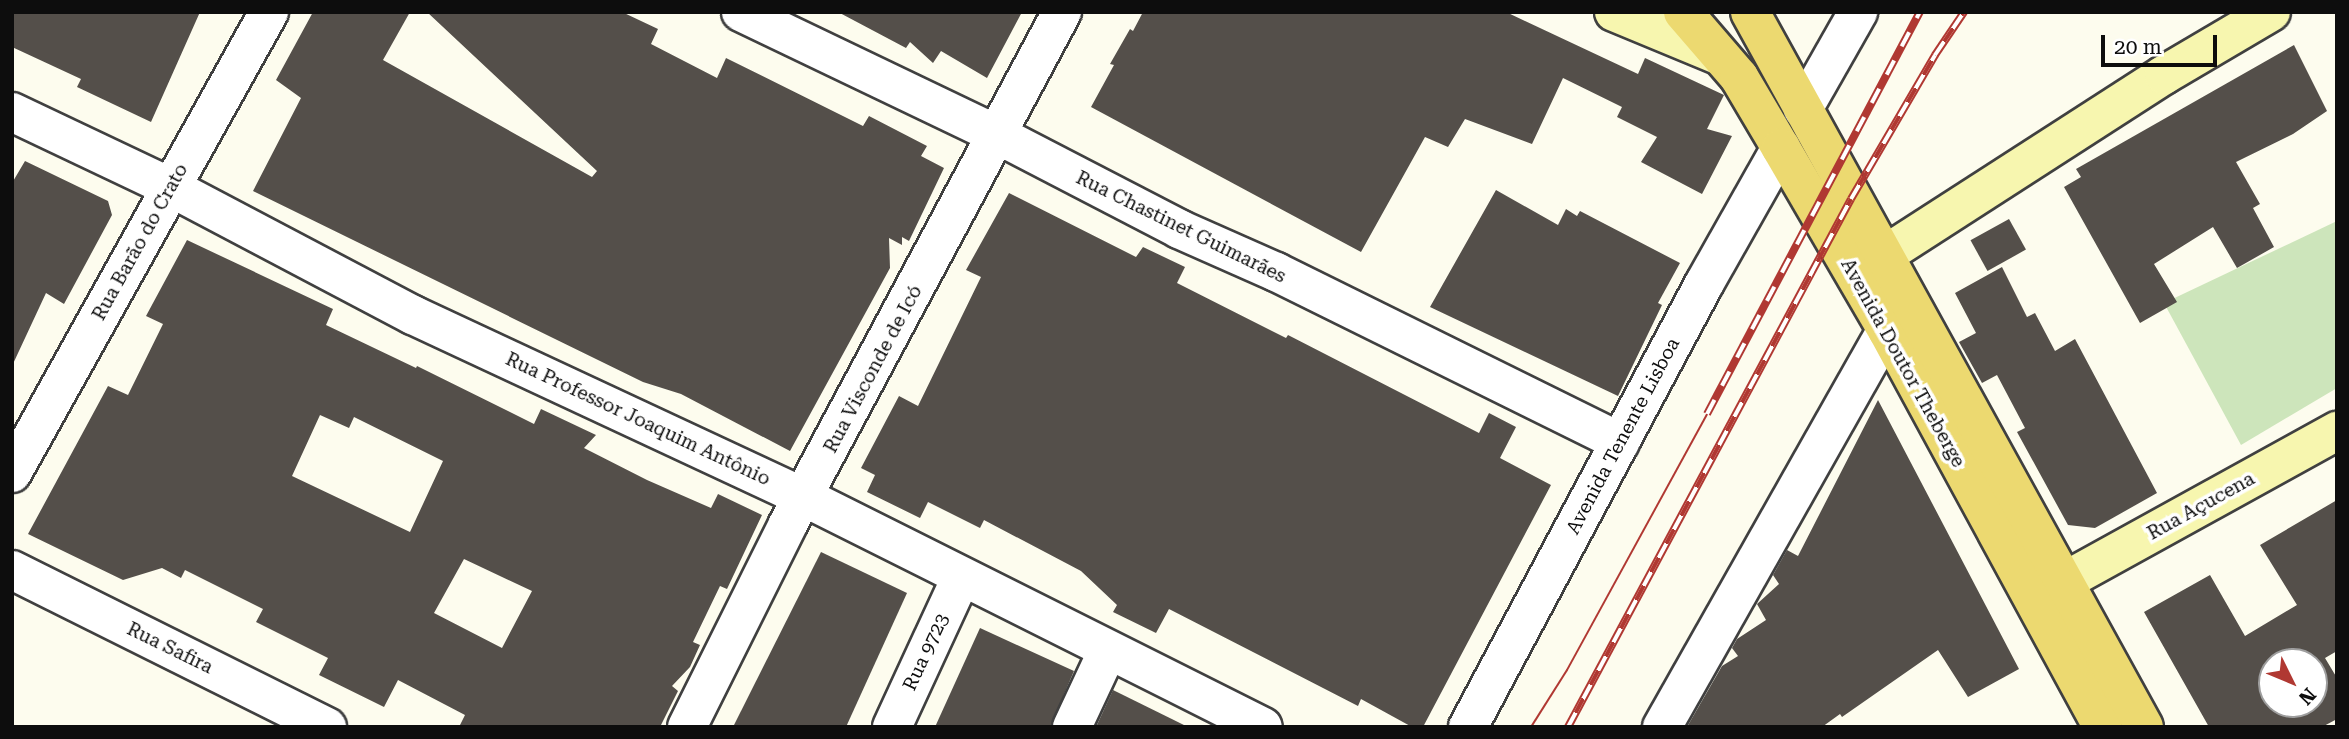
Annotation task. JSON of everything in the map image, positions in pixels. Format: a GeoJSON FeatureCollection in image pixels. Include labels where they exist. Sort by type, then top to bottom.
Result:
{"type":"FeatureCollection","features":[{"type":"Feature","properties":{"kind":"main road","name":"Avenida Doutor Theberge"},"geometry":{"type":"LineString","coordinates":[[1683,12],[1739,78],[1782,148],[1887,330],[2103,727]]}},
{"type":"Feature","properties":{"kind":"main road","name":"Avenida Doutor Theberge"},"geometry":{"type":"LineString","coordinates":[[1750,12],[2144,727]]}},
{"type":"Feature","properties":{"kind":"street","name":"Rua Barão do Crato"},"geometry":{"type":"LineString","coordinates":[[12,473],[269,12]]}},
{"type":"Feature","properties":{"kind":"street","name":"Rua Chastinet Guimarães"},"geometry":{"type":"LineString","coordinates":[[741,12],[998,135],[1158,218],[1276,272],[1620,442]]}},
{"type":"Feature","properties":{"kind":"street","name":"Rua Visconde de Icó"},"geometry":{"type":"LineString","coordinates":[[687,727],[804,497],[1062,12]]}},
{"type":"Feature","properties":{"kind":"street"},"geometry":{"type":"LineString","coordinates":[[1614,12],[1720,56]]}},
{"type":"Feature","properties":{"kind":"street"},"geometry":{"type":"LineString","coordinates":[[1803,109],[1858,12]]}},
{"type":"Feature","properties":{"kind":"street"},"geometry":{"type":"LineString","coordinates":[[1883,256],[2164,75],[2271,12]]}},
{"type":"Feature","properties":{"kind":"street","name":"Rua Professor Joaquim Antônio"},"geometry":{"type":"LineString","coordinates":[[12,112],[170,187],[413,315],[804,497],[1257,725]]}},
{"type":"Feature","properties":{"kind":"street","name":"Avenida Tenente Lisboa"},"geometry":{"type":"LineString","coordinates":[[1468,727],[1704,284],[1782,148]]}},
{"type":"Feature","properties":{"kind":"street"},"geometry":{"type":"LineString","coordinates":[[1662,727],[1887,330]]}},
{"type":"Feature","properties":{"kind":"street","name":"Rua Açucena"},"geometry":{"type":"LineString","coordinates":[[2065,582],[2337,431]]}},
{"type":"Feature","properties":{"kind":"street","name":"Rua Safira"},"geometry":{"type":"LineString","coordinates":[[12,570],[327,727]]}},
{"type":"Feature","properties":{"kind":"street","name":"Rua 9723"},"geometry":{"type":"LineString","coordinates":[[892,727],[961,578]]}},
{"type":"Feature","properties":{"kind":"street"},"geometry":{"type":"LineString","coordinates":[[1072,727],[1108,650]]}},
{"type":"Feature","properties":{"kind":"green space"},"geometry":{"type":"Polygon","coordinates":[[[2337,221],[2337,388],[2241,445],[2164,303],[2337,221]]]}},
{"type":"Feature","properties":{"kind":"building"},"geometry":{"type":"Polygon","coordinates":[[[12,12],[200,12],[151,122],[77,87],[81,79],[12,47],[12,12]]]}},
{"type":"Feature","properties":{"kind":"building"},"geometry":{"type":"Polygon","coordinates":[[[313,12],[410,12],[383,60],[592,177],[597,171],[427,12],[622,12],[658,29],[651,44],[717,78],[726,58],[863,126],[869,116],[927,146],[921,156],[944,168],[909,241],[902,237],[902,245],[889,238],[890,268],[790,451],[681,394],[643,382],[253,191],[301,98],[276,80],[313,12]]]}},
{"type":"Feature","properties":{"kind":"building"},"geometry":{"type":"Polygon","coordinates":[[[838,12],[1022,12],[987,78],[941,51],[933,63],[910,42],[906,48],[838,12]]]}},
{"type":"Feature","properties":{"kind":"building"},"geometry":{"type":"Polygon","coordinates":[[[1143,12],[1506,12],[1638,74],[1645,58],[1724,95],[1707,129],[1732,136],[1702,194],[1641,162],[1657,137],[1617,117],[1622,107],[1563,78],[1532,144],[1465,119],[1448,147],[1425,137],[1361,252],[1091,107],[1114,65],[1110,64],[1143,12]]]}},
{"type":"Feature","properties":{"kind":"building"},"geometry":{"type":"Polygon","coordinates":[[[2294,45],[2327,111],[2293,134],[2236,162],[2260,204],[2253,208],[2274,247],[2237,268],[2213,227],[2154,264],[2177,302],[2140,323],[2064,187],[2081,177],[2076,169],[2294,45]]]}},
{"type":"Feature","properties":{"kind":"building"},"geometry":{"type":"Polygon","coordinates":[[[25,161],[108,201],[112,215],[64,304],[46,293],[12,366],[12,183],[25,161]]]}},
{"type":"Feature","properties":{"kind":"building"},"geometry":{"type":"Polygon","coordinates":[[[1496,190],[1558,225],[1566,209],[1577,216],[1580,211],[1680,263],[1658,303],[1662,305],[1618,396],[1430,307],[1496,190]]]}},
{"type":"Feature","properties":{"kind":"building"},"geometry":{"type":"Polygon","coordinates":[[[1009,193],[1136,257],[1143,247],[1185,267],[1177,283],[1286,338],[1288,335],[1479,433],[1489,413],[1516,427],[1500,458],[1551,485],[1423,727],[1412,727],[1361,699],[1358,706],[1169,609],[1156,633],[1113,612],[1117,605],[1081,571],[984,520],[980,528],[928,502],[920,518],[867,492],[875,475],[861,468],[899,396],[918,406],[981,277],[966,270],[1009,193]]]}},
{"type":"Feature","properties":{"kind":"building"},"geometry":{"type":"Polygon","coordinates":[[[2009,219],[2026,250],[1987,271],[1971,240],[2009,219]]]}},
{"type":"Feature","properties":{"kind":"building"},"geometry":{"type":"Polygon","coordinates":[[[187,240],[333,309],[326,325],[416,368],[417,366],[534,424],[541,409],[596,435],[584,448],[647,480],[711,508],[718,494],[762,515],[727,589],[720,586],[693,642],[700,645],[690,667],[672,686],[678,691],[660,727],[459,727],[465,715],[398,680],[384,707],[319,675],[328,658],[256,622],[263,609],[185,570],[181,578],[162,568],[123,580],[28,534],[108,386],[128,395],[163,324],[146,316],[187,240]],[[320,415],[292,476],[410,532],[443,461],[354,417],[349,428],[320,415]],[[464,559],[434,613],[502,648],[532,591],[464,559]]]}},
{"type":"Feature","properties":{"kind":"building"},"geometry":{"type":"Polygon","coordinates":[[[2002,267],[2027,317],[2035,313],[2055,351],[2075,339],[2157,493],[2095,528],[2068,525],[2017,432],[2025,428],[1997,375],[1982,383],[1959,342],[1976,333],[1955,293],[2002,267]]]}},
{"type":"Feature","properties":{"kind":"building"},"geometry":{"type":"Polygon","coordinates":[[[1878,400],[2019,669],[1968,697],[1938,650],[1842,717],[1840,714],[1822,727],[1687,727],[1722,666],[1738,656],[1732,648],[1737,639],[1766,620],[1757,604],[1779,584],[1773,575],[1787,550],[1798,556],[1878,400]]]}},
{"type":"Feature","properties":{"kind":"building"},"geometry":{"type":"Polygon","coordinates":[[[2337,500],[2337,651],[2328,656],[2328,648],[2258,648],[2258,718],[2328,718],[2328,663],[2337,678],[2337,719],[2322,727],[2209,727],[2144,612],[2210,575],[2245,636],[2297,605],[2260,545],[2337,500]]]}},
{"type":"Feature","properties":{"kind":"building"},"geometry":{"type":"Polygon","coordinates":[[[821,552],[907,593],[846,727],[733,727],[821,552]]]}},
{"type":"Feature","properties":{"kind":"building"},"geometry":{"type":"Polygon","coordinates":[[[980,628],[1074,671],[1050,727],[935,727],[980,628]]]}},
{"type":"Feature","properties":{"kind":"building"},"geometry":{"type":"Polygon","coordinates":[[[1113,690],[1188,727],[1096,727],[1113,690]]]}},
{"type":"Feature","properties":{"kind":"tram line"},"geometry":{"type":"LineString","coordinates":[[1531,727],[1567,670],[1707,414]]}},
{"type":"Feature","properties":{"kind":"railway"},"geometry":{"type":"LineString","coordinates":[[1707,414],[1920,12]]}},
{"type":"Feature","properties":{"kind":"railway"},"geometry":{"type":"LineString","coordinates":[[1568,727],[1851,199],[1935,55],[1964,12]]}}]}
